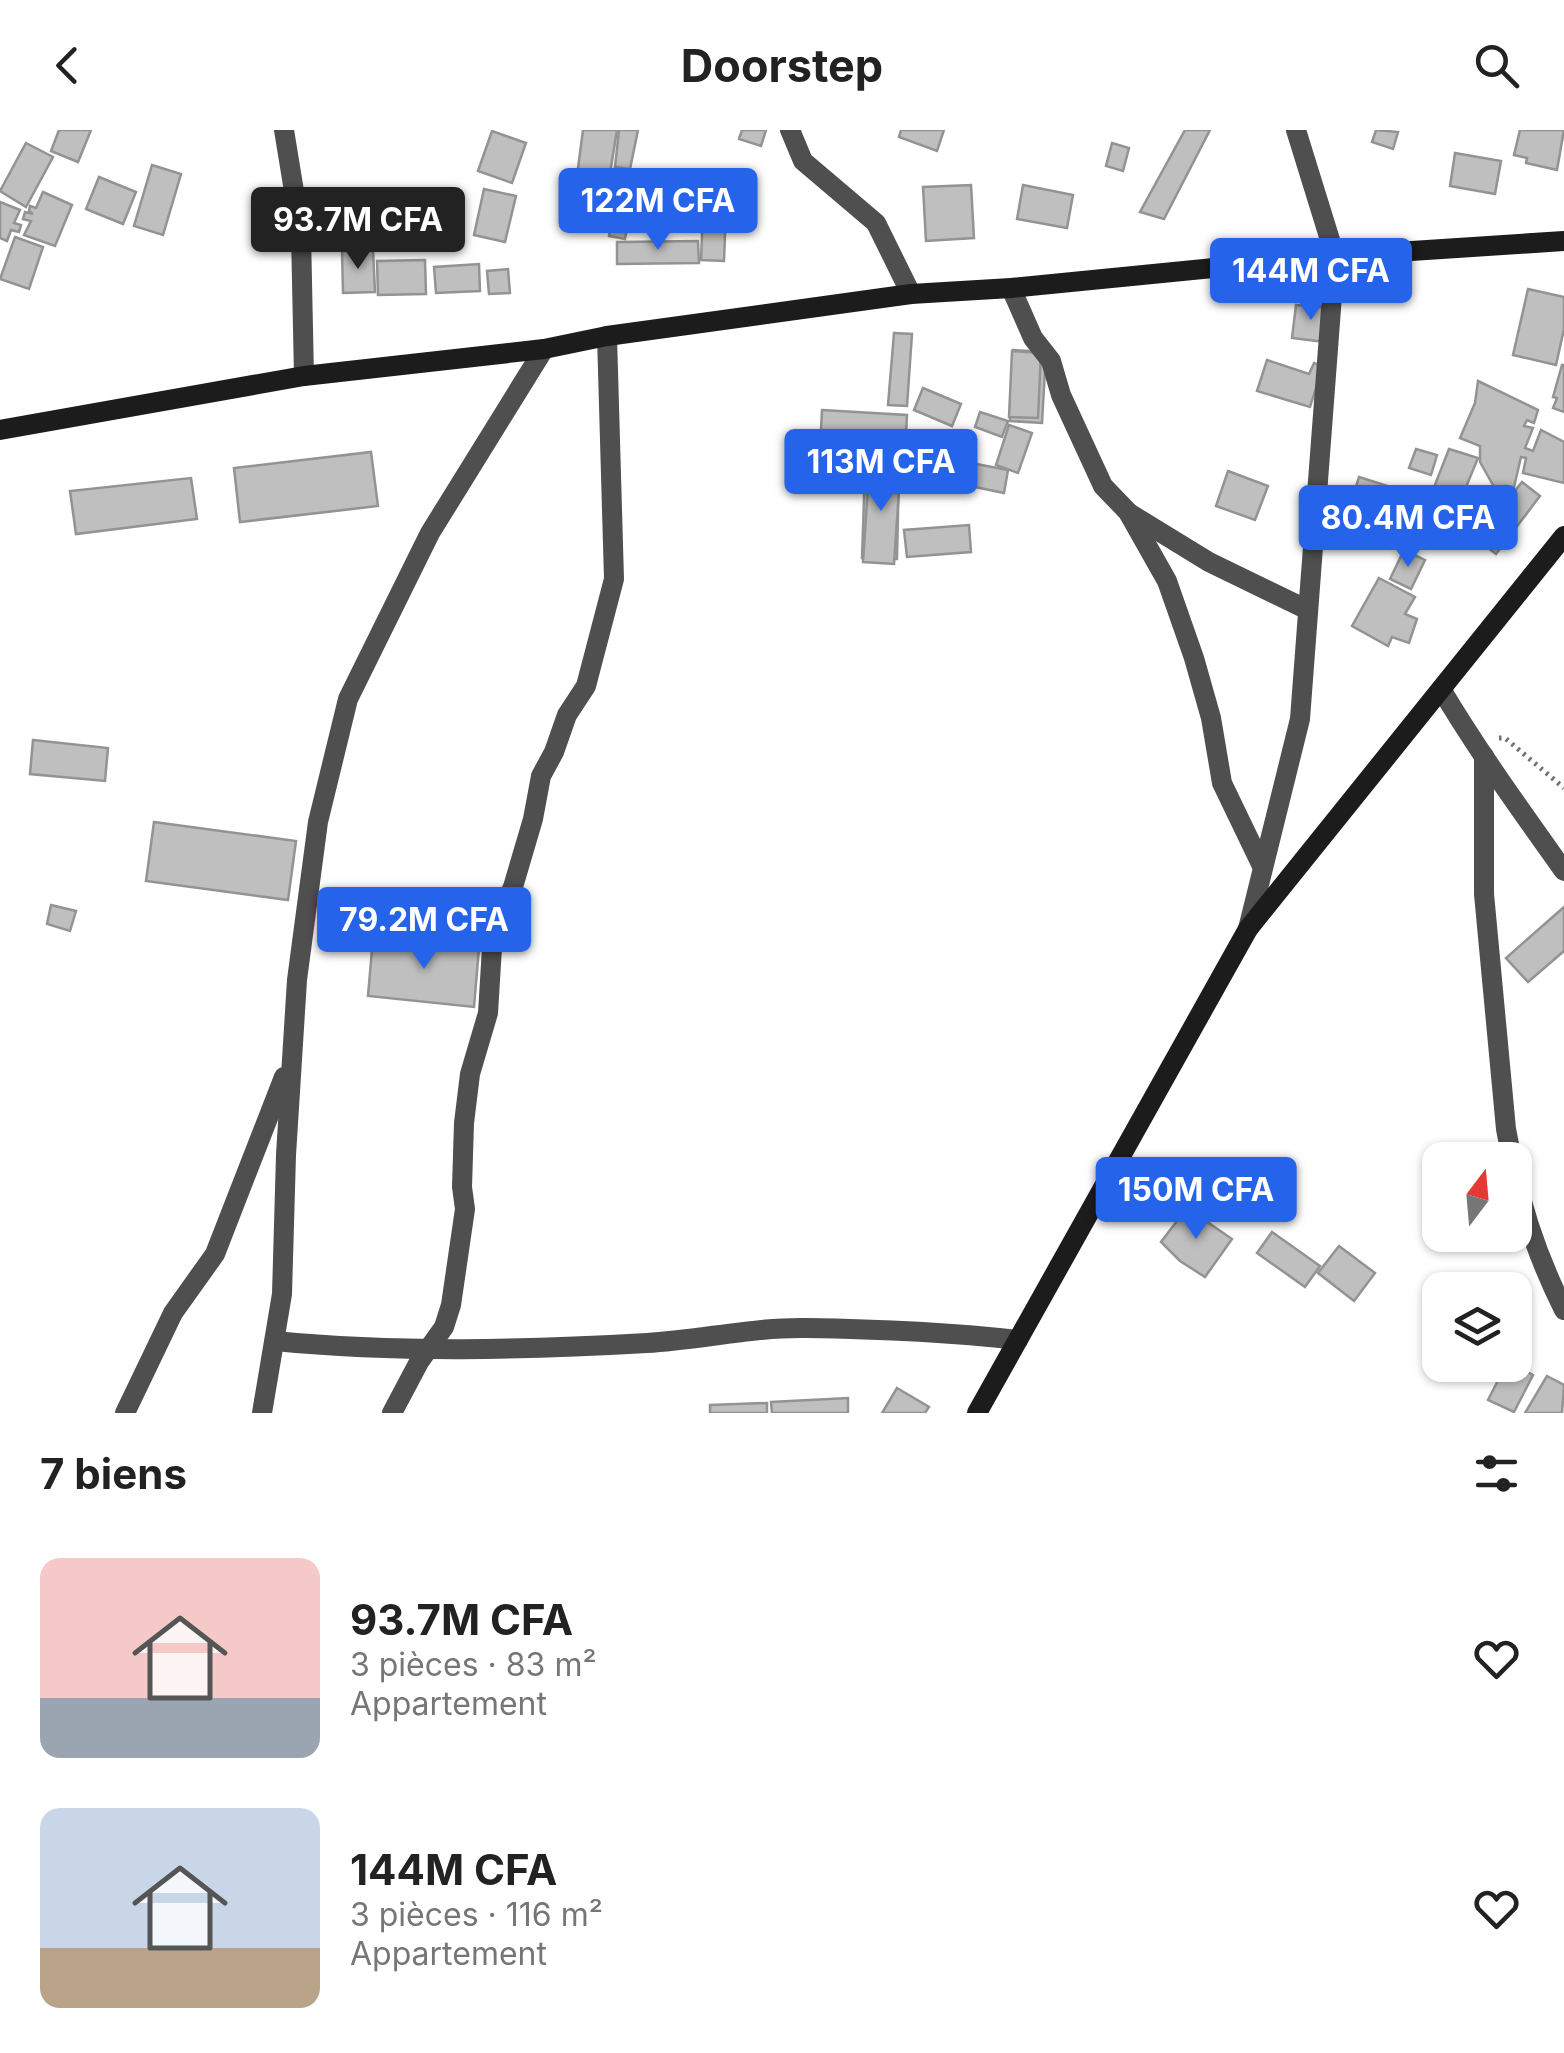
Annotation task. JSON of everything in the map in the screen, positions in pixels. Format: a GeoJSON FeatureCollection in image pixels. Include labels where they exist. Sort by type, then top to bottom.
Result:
{"type":"FeatureCollection","features":[{"type":"Feature","properties":{"kind":"street"},"geometry":{"type":"LineString","coordinates":[[284,130],[301,234],[304,376]]}},
{"type":"Feature","properties":{"kind":"street"},"geometry":{"type":"LineString","coordinates":[[790,130],[803,161],[876,223],[911,294]]}},
{"type":"Feature","properties":{"kind":"street"},"geometry":{"type":"LineString","coordinates":[[1248,929],[1261,864],[1283,794],[1300,719],[1334,256],[1296,130]]}},
{"type":"Feature","properties":{"kind":"street"},"geometry":{"type":"LineString","coordinates":[[0,430],[304,376],[544,349],[607,336],[911,294],[1334,256],[1564,241]]}},
{"type":"Feature","properties":{"kind":"street"},"geometry":{"type":"LineString","coordinates":[[1011,288],[1033,338],[1051,361],[1054,378],[1090,462],[1103,486],[1128,512],[1167,581],[1194,658],[1222,784],[1261,864]]}},
{"type":"Feature","properties":{"kind":"street"},"geometry":{"type":"LineString","coordinates":[[392,1413],[419,1362],[444,1327],[451,1304],[462,1236],[464,1123],[470,1074],[488,1013],[493,931],[513,886],[541,776],[567,715],[586,686],[614,579],[607,336]]}},
{"type":"Feature","properties":{"kind":"street"},"geometry":{"type":"LineString","coordinates":[[262,1413],[282,1294],[297,980],[318,822],[348,699],[430,533],[544,349]]}},
{"type":"Feature","properties":{"kind":"street"},"geometry":{"type":"LineString","coordinates":[[1128,512],[1209,562],[1308,610]]}},
{"type":"Feature","properties":{"kind":"street"},"geometry":{"type":"LineString","coordinates":[[977,1413],[1248,929],[1564,536]]}},
{"type":"Feature","properties":{"kind":"street"},"geometry":{"type":"LineString","coordinates":[[1441,689],[1564,871]]}},
{"type":"Feature","properties":{"kind":"street"},"geometry":{"type":"LineString","coordinates":[[1478,748],[1484,894],[1510,1142]]}},
{"type":"Feature","properties":{"kind":"street"},"geometry":{"type":"LineString","coordinates":[[126,1413],[173,1312],[215,1254],[292,1053]]}},
{"type":"Feature","properties":{"kind":"street"},"geometry":{"type":"LineString","coordinates":[[1532,1228],[1564,1310]]}},
{"type":"Feature","properties":{"kind":"street"},"geometry":{"type":"LineString","coordinates":[[275,1341],[431,1348],[644,1343],[805,1328],[899,1329],[1018,1340]]}},
{"type":"Feature","properties":{"kind":"path"},"geometry":{"type":"LineString","coordinates":[[1478,748],[1506,738],[1564,788]]}},
{"type":"Feature","properties":{"kind":"building"},"geometry":{"type":"Polygon","coordinates":[[[59,130],[91,130],[78,162],[51,151],[59,130]]]}},
{"type":"Feature","properties":{"kind":"building"},"geometry":{"type":"Polygon","coordinates":[[[583,130],[617,130],[609,180],[577,176],[583,130]]]}},
{"type":"Feature","properties":{"kind":"building"},"geometry":{"type":"Polygon","coordinates":[[[619,130],[638,130],[630,169],[615,167],[619,130]]]}},
{"type":"Feature","properties":{"kind":"building"},"geometry":{"type":"Polygon","coordinates":[[[742,130],[766,130],[761,146],[739,139],[742,130]]]}},
{"type":"Feature","properties":{"kind":"building"},"geometry":{"type":"Polygon","coordinates":[[[901,130],[944,130],[937,151],[899,137],[901,130]]]}},
{"type":"Feature","properties":{"kind":"building"},"geometry":{"type":"Polygon","coordinates":[[[1185,130],[1210,130],[1164,219],[1140,212],[1185,130]]]}},
{"type":"Feature","properties":{"kind":"building"},"geometry":{"type":"Polygon","coordinates":[[[1376,130],[1398,132],[1393,149],[1372,142],[1376,130]]]}},
{"type":"Feature","properties":{"kind":"building"},"geometry":{"type":"Polygon","coordinates":[[[1520,130],[1564,130],[1557,170],[1526,163],[1527,158],[1514,155],[1520,130]]]}},
{"type":"Feature","properties":{"kind":"building"},"geometry":{"type":"Polygon","coordinates":[[[492,131],[526,143],[512,183],[478,171],[492,131]]]}},
{"type":"Feature","properties":{"kind":"building"},"geometry":{"type":"Polygon","coordinates":[[[26,143],[53,157],[26,207],[0,191],[26,143]]]}},
{"type":"Feature","properties":{"kind":"building"},"geometry":{"type":"Polygon","coordinates":[[[1112,143],[1129,148],[1123,171],[1106,166],[1112,143]]]}},
{"type":"Feature","properties":{"kind":"building"},"geometry":{"type":"Polygon","coordinates":[[[1455,153],[1501,161],[1495,194],[1450,186],[1455,153]]]}},
{"type":"Feature","properties":{"kind":"building"},"geometry":{"type":"Polygon","coordinates":[[[152,165],[181,174],[163,235],[134,226],[152,165]]]}},
{"type":"Feature","properties":{"kind":"building"},"geometry":{"type":"Polygon","coordinates":[[[613,175],[630,177],[626,218],[609,216],[613,175]]]}},
{"type":"Feature","properties":{"kind":"building"},"geometry":{"type":"Polygon","coordinates":[[[99,177],[136,192],[123,224],[86,209],[99,177]]]}},
{"type":"Feature","properties":{"kind":"building"},"geometry":{"type":"Polygon","coordinates":[[[704,183],[727,184],[724,261],[701,260],[704,183]]]}},
{"type":"Feature","properties":{"kind":"building"},"geometry":{"type":"Polygon","coordinates":[[[971,185],[974,238],[926,241],[923,187],[971,185]]]}},
{"type":"Feature","properties":{"kind":"building"},"geometry":{"type":"Polygon","coordinates":[[[1023,185],[1073,195],[1067,228],[1017,219],[1023,185]]]}},
{"type":"Feature","properties":{"kind":"building"},"geometry":{"type":"Polygon","coordinates":[[[484,189],[516,196],[505,242],[474,235],[484,189]]]}},
{"type":"Feature","properties":{"kind":"building"},"geometry":{"type":"Polygon","coordinates":[[[43,192],[72,205],[55,246],[24,235],[31,221],[23,219],[25,212],[33,214],[30,206],[36,208],[43,192]]]}},
{"type":"Feature","properties":{"kind":"building"},"geometry":{"type":"Polygon","coordinates":[[[0,202],[20,210],[14,223],[21,225],[19,232],[11,230],[7,241],[0,238],[0,202]]]}},
{"type":"Feature","properties":{"kind":"building"},"geometry":{"type":"Polygon","coordinates":[[[612,220],[628,223],[625,239],[609,236],[612,220]]]}},
{"type":"Feature","properties":{"kind":"building"},"geometry":{"type":"Polygon","coordinates":[[[15,237],[43,247],[29,289],[0,279],[15,237]]]}},
{"type":"Feature","properties":{"kind":"building"},"geometry":{"type":"Polygon","coordinates":[[[698,241],[699,263],[617,264],[617,242],[698,241]]]}},
{"type":"Feature","properties":{"kind":"building"},"geometry":{"type":"Polygon","coordinates":[[[373,250],[375,292],[343,293],[342,251],[373,250]]]}},
{"type":"Feature","properties":{"kind":"building"},"geometry":{"type":"Polygon","coordinates":[[[425,260],[426,294],[378,295],[377,261],[425,260]]]}},
{"type":"Feature","properties":{"kind":"building"},"geometry":{"type":"Polygon","coordinates":[[[479,264],[480,291],[436,293],[434,267],[479,264]]]}},
{"type":"Feature","properties":{"kind":"building"},"geometry":{"type":"Polygon","coordinates":[[[508,269],[510,293],[489,294],[487,271],[508,269]]]}},
{"type":"Feature","properties":{"kind":"building"},"geometry":{"type":"Polygon","coordinates":[[[1528,289],[1564,297],[1564,329],[1556,365],[1513,355],[1528,289]]]}},
{"type":"Feature","properties":{"kind":"building"},"geometry":{"type":"Polygon","coordinates":[[[1296,305],[1329,308],[1325,342],[1292,338],[1296,305]]]}},
{"type":"Feature","properties":{"kind":"building"},"geometry":{"type":"Polygon","coordinates":[[[894,333],[912,334],[907,406],[888,405],[894,333]]]}},
{"type":"Feature","properties":{"kind":"building"},"geometry":{"type":"Polygon","coordinates":[[[1013,350],[1046,352],[1042,423],[1010,421],[1013,350]]]}},
{"type":"Feature","properties":{"kind":"building"},"geometry":{"type":"Polygon","coordinates":[[[1012,351],[1041,353],[1038,418],[1009,417],[1012,351]]]}},
{"type":"Feature","properties":{"kind":"building"},"geometry":{"type":"Polygon","coordinates":[[[1267,360],[1309,374],[1314,363],[1323,366],[1310,407],[1257,391],[1267,360]]]}},
{"type":"Feature","properties":{"kind":"building"},"geometry":{"type":"Polygon","coordinates":[[[1564,365],[1564,412],[1553,408],[1564,365]]]}},
{"type":"Feature","properties":{"kind":"building"},"geometry":{"type":"Polygon","coordinates":[[[1478,381],[1538,410],[1534,423],[1527,420],[1524,426],[1533,428],[1525,448],[1533,451],[1541,430],[1564,442],[1564,483],[1523,473],[1526,458],[1521,457],[1514,487],[1505,486],[1504,493],[1493,485],[1480,462],[1480,446],[1460,438],[1475,403],[1478,381]]]}},
{"type":"Feature","properties":{"kind":"building"},"geometry":{"type":"Polygon","coordinates":[[[923,388],[961,404],[952,426],[914,410],[923,388]]]}},
{"type":"Feature","properties":{"kind":"building"},"geometry":{"type":"Polygon","coordinates":[[[822,410],[907,415],[905,453],[820,449],[822,410]]]}},
{"type":"Feature","properties":{"kind":"building"},"geometry":{"type":"Polygon","coordinates":[[[980,412],[1008,421],[1002,437],[975,427],[980,412]]]}},
{"type":"Feature","properties":{"kind":"building"},"geometry":{"type":"Polygon","coordinates":[[[1009,425],[1032,433],[1018,473],[996,465],[1009,425]]]}},
{"type":"Feature","properties":{"kind":"building"},"geometry":{"type":"Polygon","coordinates":[[[1416,449],[1437,455],[1431,475],[1409,468],[1416,449]]]}},
{"type":"Feature","properties":{"kind":"building"},"geometry":{"type":"Polygon","coordinates":[[[1449,449],[1478,458],[1459,504],[1431,495],[1449,449]]]}},
{"type":"Feature","properties":{"kind":"building"},"geometry":{"type":"Polygon","coordinates":[[[371,452],[378,506],[240,522],[234,468],[371,452]]]}},
{"type":"Feature","properties":{"kind":"building"},"geometry":{"type":"Polygon","coordinates":[[[945,458],[1008,470],[1004,493],[941,480],[945,458]]]}},
{"type":"Feature","properties":{"kind":"building"},"geometry":{"type":"Polygon","coordinates":[[[865,469],[899,470],[897,559],[862,558],[865,469]]]}},
{"type":"Feature","properties":{"kind":"building"},"geometry":{"type":"Polygon","coordinates":[[[1228,471],[1268,486],[1255,520],[1216,506],[1228,471]]]}},
{"type":"Feature","properties":{"kind":"building"},"geometry":{"type":"Polygon","coordinates":[[[869,472],[900,475],[894,564],[863,562],[869,472]]]}},
{"type":"Feature","properties":{"kind":"building"},"geometry":{"type":"Polygon","coordinates":[[[1359,477],[1416,495],[1405,529],[1348,511],[1359,477]]]}},
{"type":"Feature","properties":{"kind":"building"},"geometry":{"type":"Polygon","coordinates":[[[191,478],[197,519],[76,534],[70,491],[191,478]]]}},
{"type":"Feature","properties":{"kind":"building"},"geometry":{"type":"Polygon","coordinates":[[[1522,482],[1540,496],[1496,554],[1483,544],[1506,512],[1501,508],[1522,482]]]}},
{"type":"Feature","properties":{"kind":"building"},"geometry":{"type":"Polygon","coordinates":[[[969,525],[971,552],[907,557],[904,530],[969,525]]]}},
{"type":"Feature","properties":{"kind":"building"},"geometry":{"type":"Polygon","coordinates":[[[1404,550],[1425,560],[1411,589],[1390,579],[1404,550]]]}},
{"type":"Feature","properties":{"kind":"building"},"geometry":{"type":"Polygon","coordinates":[[[1379,578],[1415,597],[1405,614],[1417,619],[1409,643],[1392,637],[1388,646],[1352,626],[1379,578]]]}},
{"type":"Feature","properties":{"kind":"building"},"geometry":{"type":"Polygon","coordinates":[[[33,740],[108,748],[105,781],[30,774],[33,740]]]}},
{"type":"Feature","properties":{"kind":"building"},"geometry":{"type":"Polygon","coordinates":[[[154,822],[296,841],[288,900],[146,881],[154,822]]]}},
{"type":"Feature","properties":{"kind":"building"},"geometry":{"type":"Polygon","coordinates":[[[51,905],[76,911],[70,931],[47,924],[51,905]]]}},
{"type":"Feature","properties":{"kind":"building"},"geometry":{"type":"Polygon","coordinates":[[[1564,907],[1564,951],[1528,982],[1506,958],[1564,907]]]}},
{"type":"Feature","properties":{"kind":"building"},"geometry":{"type":"Polygon","coordinates":[[[373,938],[479,948],[474,1007],[368,996],[373,938]]]}},
{"type":"Feature","properties":{"kind":"building"},"geometry":{"type":"Polygon","coordinates":[[[1187,1208],[1232,1239],[1205,1277],[1180,1261],[1161,1242],[1187,1208]]]}},
{"type":"Feature","properties":{"kind":"building"},"geometry":{"type":"Polygon","coordinates":[[[1272,1232],[1320,1266],[1305,1287],[1257,1253],[1272,1232]]]}},
{"type":"Feature","properties":{"kind":"building"},"geometry":{"type":"Polygon","coordinates":[[[1339,1246],[1375,1273],[1354,1301],[1318,1273],[1339,1246]]]}},
{"type":"Feature","properties":{"kind":"building"},"geometry":{"type":"Polygon","coordinates":[[[1547,1376],[1564,1385],[1562,1413],[1525,1413],[1547,1376]]]}},
{"type":"Feature","properties":{"kind":"building"},"geometry":{"type":"Polygon","coordinates":[[[1497,1382],[1529,1382],[1514,1412],[1488,1400],[1497,1382]]]}},
{"type":"Feature","properties":{"kind":"building"},"geometry":{"type":"Polygon","coordinates":[[[897,1388],[929,1407],[925,1413],[882,1413],[897,1388]]]}},
{"type":"Feature","properties":{"kind":"building"},"geometry":{"type":"Polygon","coordinates":[[[848,1398],[848,1413],[772,1413],[771,1402],[848,1398]]]}},
{"type":"Feature","properties":{"kind":"building"},"geometry":{"type":"Polygon","coordinates":[[[767,1403],[767,1413],[710,1413],[710,1405],[767,1403]]]}}]}
